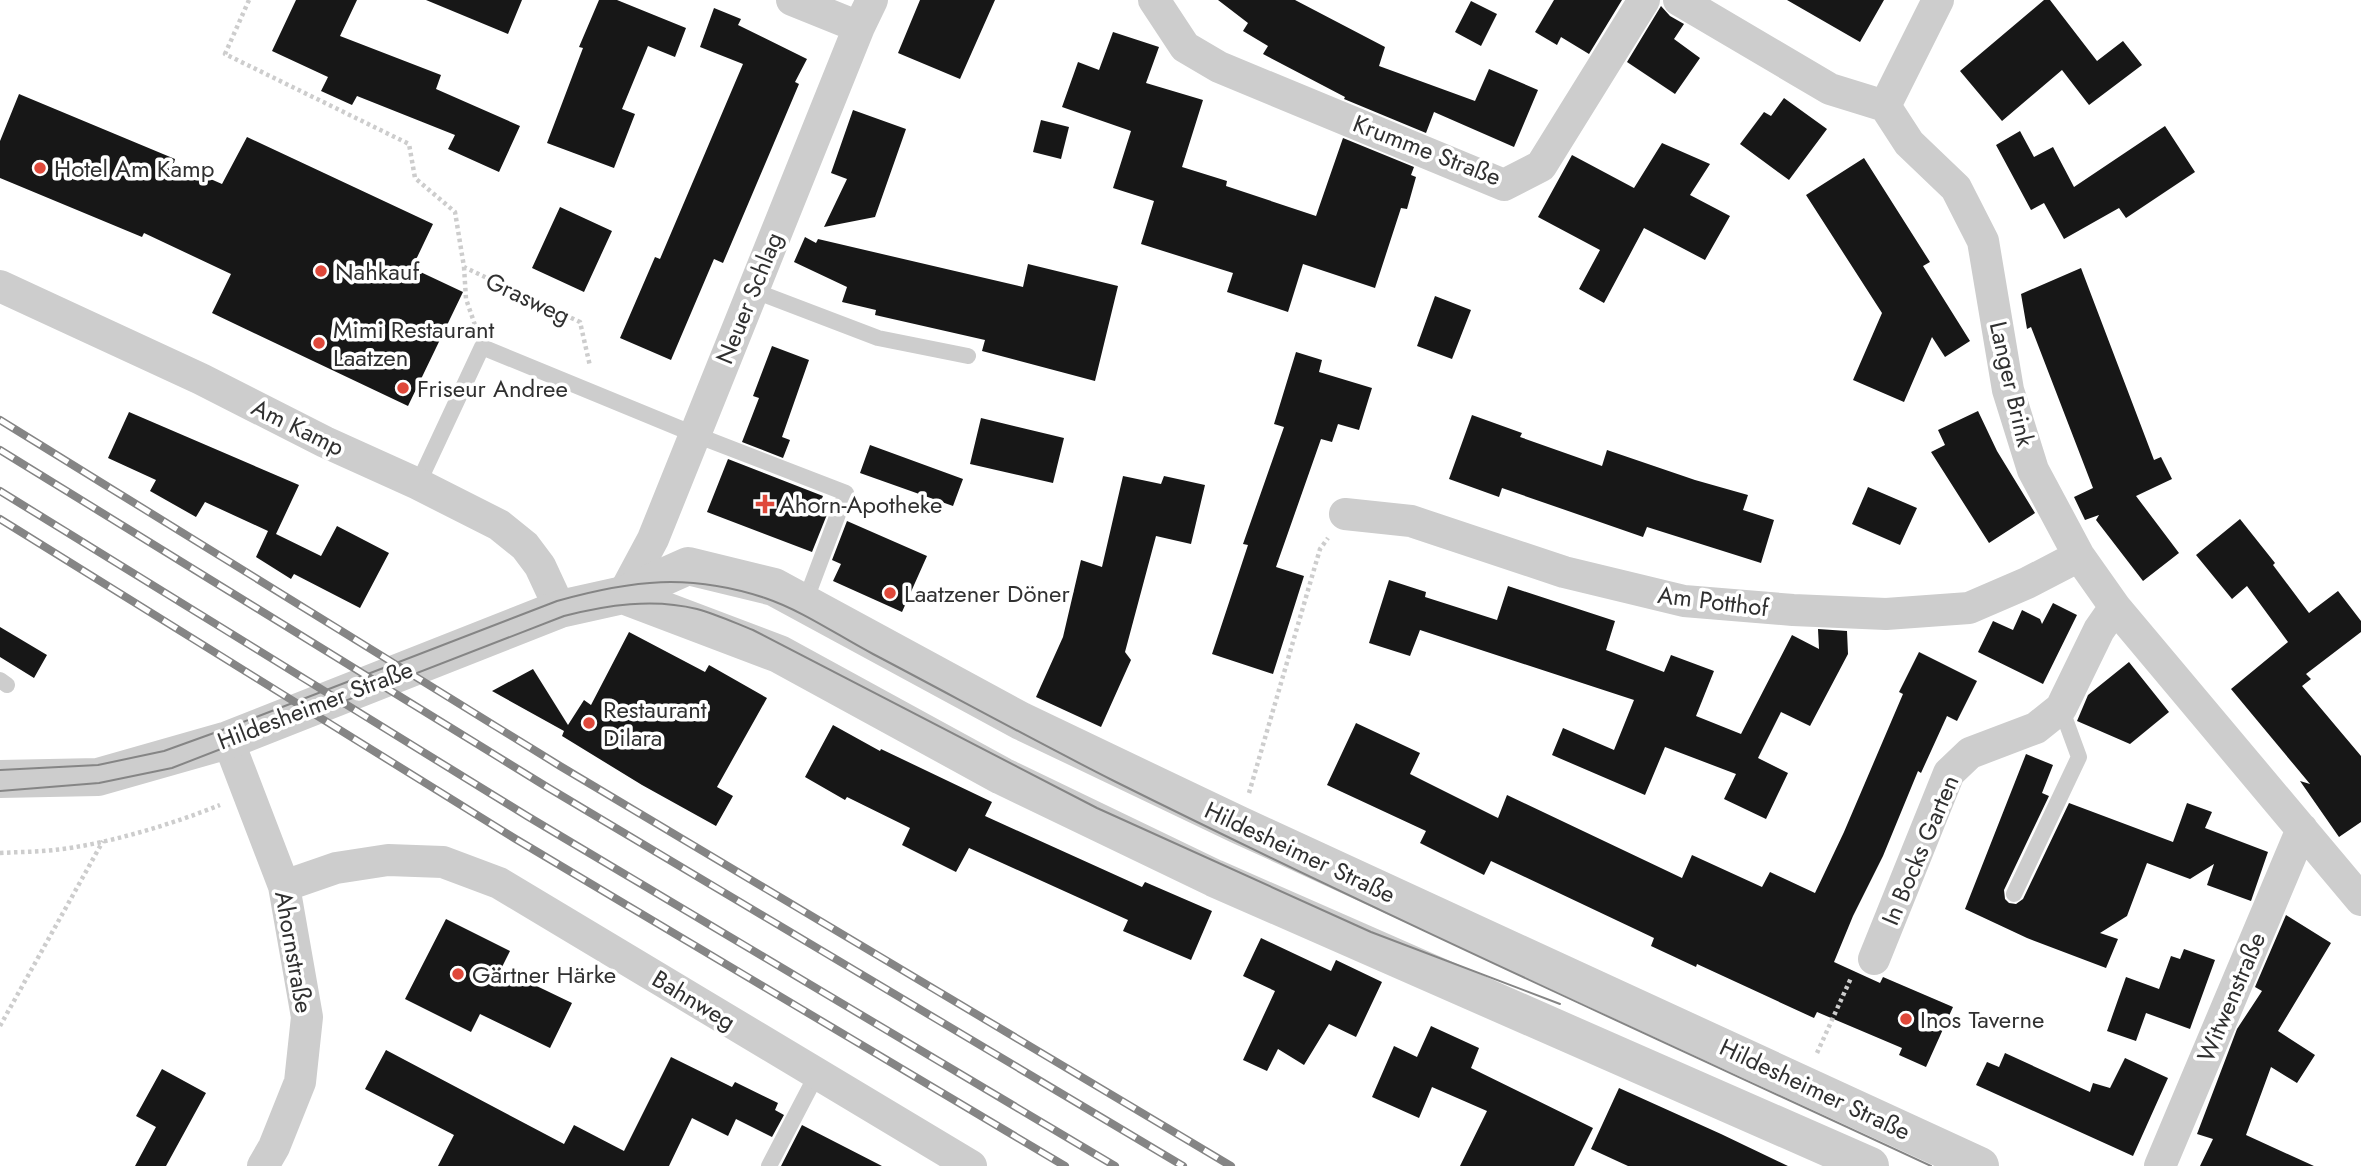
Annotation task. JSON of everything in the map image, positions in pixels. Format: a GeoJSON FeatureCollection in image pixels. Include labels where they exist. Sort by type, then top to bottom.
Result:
{"type":"FeatureCollection","features":[{"type":"Feature","properties":{"kind":"street"},"geometry":{"type":"LineString","coordinates":[[792,0],[865,13]]}},
{"type":"Feature","properties":{"kind":"street","name":"Krumme Straße"},"geometry":{"type":"LineString","coordinates":[[1154,0],[1185,47],[1219,67],[1504,185],[1541,166],[1644,0]]}},
{"type":"Feature","properties":{"kind":"street"},"geometry":{"type":"LineString","coordinates":[[1679,0],[1830,89],[1885,106],[1938,0]]}},
{"type":"Feature","properties":{"kind":"street","name":"Neuer Schlag"},"geometry":{"type":"LineString","coordinates":[[623,595],[653,539],[865,13]]}},
{"type":"Feature","properties":{"kind":"street","name":"Langer Brink"},"geometry":{"type":"LineString","coordinates":[[1885,106],[1909,143],[1956,188],[1983,241],[2008,390],[2033,470],[2079,556],[2115,607],[2359,894]]}},
{"type":"Feature","properties":{"kind":"street","name":"Am Kamp"},"geometry":{"type":"LineString","coordinates":[[0,285],[201,379],[499,525],[525,547],[540,566],[560,609]]}},
{"type":"Feature","properties":{"kind":"street","name":"Am Potthof"},"geometry":{"type":"LineString","coordinates":[[1345,514],[1411,521],[1563,572],[1684,601],[1793,610],[1886,614],[1969,608],[2027,583],[2079,556]]}},
{"type":"Feature","properties":{"kind":"street","name":"Hildesheimer Straße"},"geometry":{"type":"LineString","coordinates":[[0,779],[98,776],[228,740],[560,609],[623,595],[688,566],[774,587],[1021,721],[1240,825],[1980,1166]]}},
{"type":"Feature","properties":{"kind":"street","name":"Hildesheimer Straße"},"geometry":{"type":"LineString","coordinates":[[623,595],[779,654],[1002,776],[1214,878],[1870,1166]]}},
{"type":"Feature","properties":{"kind":"street","name":"In Bocks Garten"},"geometry":{"type":"LineString","coordinates":[[1874,959],[1950,773],[1970,752],[2036,728],[2061,708],[2099,630],[2115,607]]}},
{"type":"Feature","properties":{"kind":"street","name":"Ahornstraße"},"geometry":{"type":"LineString","coordinates":[[228,740],[284,886],[307,1017],[300,1082],[274,1147],[263,1166]]}},
{"type":"Feature","properties":{"kind":"street","name":"Witwenstraße"},"geometry":{"type":"LineString","coordinates":[[2160,1166],[2302,829]]}},
{"type":"Feature","properties":{"kind":"street","name":"Bahnweg"},"geometry":{"type":"LineString","coordinates":[[284,886],[336,869],[388,860],[443,862],[499,883],[971,1166]]}},
{"type":"Feature","properties":{"kind":"lane"},"geometry":{"type":"LineString","coordinates":[[752,290],[878,338],[968,356]]}},
{"type":"Feature","properties":{"kind":"lane"},"geometry":{"type":"LineString","coordinates":[[418,484],[482,347],[846,493],[805,602]]}},
{"type":"Feature","properties":{"kind":"lane"},"geometry":{"type":"LineString","coordinates":[[2014,894],[2079,757],[2061,708]]}},
{"type":"Feature","properties":{"kind":"lane"},"geometry":{"type":"LineString","coordinates":[[769,1166],[817,1074]]}},
{"type":"Feature","properties":{"kind":"path","name":"Grasweg"},"geometry":{"type":"LineString","coordinates":[[249,0],[225,54],[409,144],[415,178],[455,212],[464,267],[580,322],[590,366],[602,372]]}},
{"type":"Feature","properties":{"kind":"path"},"geometry":{"type":"LineString","coordinates":[[464,267],[466,299],[482,347]]}},
{"type":"Feature","properties":{"kind":"path"},"geometry":{"type":"LineString","coordinates":[[1240,825],[1320,549],[1345,514]]}},
{"type":"Feature","properties":{"kind":"path"},"geometry":{"type":"LineString","coordinates":[[0,853],[56,850],[103,840],[206,811],[249,794]]}},
{"type":"Feature","properties":{"kind":"path"},"geometry":{"type":"LineString","coordinates":[[0,1026],[103,840]]}},
{"type":"Feature","properties":{"kind":"path"},"geometry":{"type":"LineString","coordinates":[[1803,1084],[1857,965],[1874,959]]}},
{"type":"Feature","properties":{"kind":"building"},"geometry":{"type":"Polygon","coordinates":[[[296,0],[357,0],[340,36],[441,75],[436,89],[520,126],[499,172],[448,149],[455,135],[357,96],[352,105],[321,91],[328,77],[272,51],[296,0]]]}},
{"type":"Feature","properties":{"kind":"building"},"geometry":{"type":"Polygon","coordinates":[[[426,0],[522,0],[508,34],[426,0]]]}},
{"type":"Feature","properties":{"kind":"building"},"geometry":{"type":"Polygon","coordinates":[[[599,0],[617,0],[686,28],[675,57],[648,46],[622,109],[635,114],[614,168],[547,143],[583,48],[579,47],[599,0]]]}},
{"type":"Feature","properties":{"kind":"building"},"geometry":{"type":"Polygon","coordinates":[[[920,0],[995,0],[960,79],[898,53],[920,0]]]}},
{"type":"Feature","properties":{"kind":"building"},"geometry":{"type":"Polygon","coordinates":[[[1218,0],[1295,0],[1385,47],[1379,66],[1475,101],[1489,69],[1538,90],[1514,147],[1434,112],[1426,133],[1344,99],[1345,97],[1263,54],[1268,46],[1243,31],[1248,23],[1218,0]]]}},
{"type":"Feature","properties":{"kind":"building"},"geometry":{"type":"Polygon","coordinates":[[[1554,0],[1622,0],[1589,54],[1561,37],[1557,45],[1535,32],[1554,0]]]}},
{"type":"Feature","properties":{"kind":"building"},"geometry":{"type":"Polygon","coordinates":[[[1787,0],[1884,0],[1860,42],[1787,0]]]}},
{"type":"Feature","properties":{"kind":"building"},"geometry":{"type":"Polygon","coordinates":[[[2044,0],[2050,0],[2097,61],[2123,41],[2142,65],[2089,105],[2062,70],[2002,121],[1960,71],[2044,0]]]}},
{"type":"Feature","properties":{"kind":"building"},"geometry":{"type":"Polygon","coordinates":[[[1471,1],[1497,14],[1481,46],[1455,32],[1471,1]]]}},
{"type":"Feature","properties":{"kind":"building"},"geometry":{"type":"Polygon","coordinates":[[[1661,6],[1670,16],[1684,24],[1674,39],[1700,58],[1675,94],[1627,62],[1661,6]]]}},
{"type":"Feature","properties":{"kind":"building"},"geometry":{"type":"Polygon","coordinates":[[[714,8],[741,19],[738,25],[807,59],[795,82],[799,84],[723,263],[714,259],[671,360],[620,338],[655,257],[660,259],[743,64],[700,47],[714,8]]]}},
{"type":"Feature","properties":{"kind":"building"},"geometry":{"type":"Polygon","coordinates":[[[1113,32],[1159,47],[1146,83],[1203,100],[1182,167],[1227,181],[1226,186],[1316,216],[1343,138],[1414,167],[1411,175],[1416,177],[1407,209],[1401,208],[1375,288],[1303,264],[1288,312],[1227,292],[1233,273],[1141,244],[1154,201],[1113,188],[1131,131],[1062,107],[1078,62],[1099,70],[1113,32]]]}},
{"type":"Feature","properties":{"kind":"building","name":"Nahkauf"},"geometry":{"type":"Polygon","coordinates":[[[19,94],[175,159],[174,163],[222,184],[247,137],[433,224],[412,268],[463,292],[408,406],[212,313],[231,274],[144,233],[142,237],[0,178],[0,141],[19,94]]]}},
{"type":"Feature","properties":{"kind":"building"},"geometry":{"type":"Polygon","coordinates":[[[1784,98],[1827,129],[1789,180],[1740,144],[1764,112],[1771,116],[1784,98]]]}},
{"type":"Feature","properties":{"kind":"building"},"geometry":{"type":"Polygon","coordinates":[[[853,110],[906,129],[875,217],[824,227],[847,179],[831,173],[853,110]]]}},
{"type":"Feature","properties":{"kind":"building"},"geometry":{"type":"Polygon","coordinates":[[[1041,120],[1069,127],[1061,159],[1033,152],[1041,120]]]}},
{"type":"Feature","properties":{"kind":"building"},"geometry":{"type":"Polygon","coordinates":[[[2165,126],[2195,172],[2126,218],[2119,208],[2064,239],[2044,203],[2031,210],[1996,145],[2020,131],[2034,157],[2053,147],[2074,187],[2165,126]]]}},
{"type":"Feature","properties":{"kind":"building"},"geometry":{"type":"Polygon","coordinates":[[[1662,143],[1710,164],[1690,195],[1730,216],[1705,260],[1644,228],[1604,303],[1579,289],[1600,250],[1538,217],[1572,155],[1634,188],[1662,143]]]}},
{"type":"Feature","properties":{"kind":"building"},"geometry":{"type":"Polygon","coordinates":[[[1864,158],[1930,262],[1923,266],[1970,341],[1945,357],[1932,337],[1904,402],[1853,380],[1882,313],[1806,195],[1864,158]]]}},
{"type":"Feature","properties":{"kind":"building"},"geometry":{"type":"Polygon","coordinates":[[[560,207],[612,231],[584,292],[532,268],[560,207]]]}},
{"type":"Feature","properties":{"kind":"building"},"geometry":{"type":"Polygon","coordinates":[[[805,237],[816,243],[818,239],[1023,287],[1028,264],[1118,286],[1095,381],[982,351],[985,340],[875,315],[876,310],[842,302],[847,287],[794,262],[805,237]]]}},
{"type":"Feature","properties":{"kind":"building"},"geometry":{"type":"Polygon","coordinates":[[[2081,268],[2154,460],[2161,457],[2172,479],[2136,496],[2179,553],[2143,581],[2096,520],[2099,515],[2085,520],[2074,497],[2093,488],[2031,327],[2027,329],[2021,294],[2081,268]]]}},
{"type":"Feature","properties":{"kind":"building"},"geometry":{"type":"Polygon","coordinates":[[[1435,296],[1471,310],[1452,359],[1417,346],[1435,296]]]}},
{"type":"Feature","properties":{"kind":"building"},"geometry":{"type":"Polygon","coordinates":[[[772,346],[809,360],[782,437],[790,440],[783,458],[742,442],[759,398],[753,396],[772,346]]]}},
{"type":"Feature","properties":{"kind":"building"},"geometry":{"type":"Polygon","coordinates":[[[1296,352],[1322,360],[1319,372],[1372,388],[1359,430],[1338,424],[1332,442],[1321,439],[1276,567],[1304,576],[1273,674],[1212,654],[1248,545],[1243,544],[1284,427],[1274,424],[1296,352]]]}},
{"type":"Feature","properties":{"kind":"building"},"geometry":{"type":"Polygon","coordinates":[[[1978,411],[1997,451],[2035,513],[1989,543],[1931,452],[1945,445],[1938,430],[1978,411]]]}},
{"type":"Feature","properties":{"kind":"building"},"geometry":{"type":"Polygon","coordinates":[[[129,412],[299,485],[276,534],[321,556],[337,526],[389,553],[360,608],[294,574],[291,579],[256,557],[268,531],[205,502],[196,517],[150,491],[156,480],[108,458],[129,412]]]}},
{"type":"Feature","properties":{"kind":"building"},"geometry":{"type":"Polygon","coordinates":[[[1472,415],[1522,433],[1520,437],[1602,466],[1607,450],[1748,495],[1743,510],[1774,520],[1761,563],[1647,527],[1643,537],[1502,488],[1499,497],[1449,479],[1472,415]]]}},
{"type":"Feature","properties":{"kind":"building"},"geometry":{"type":"Polygon","coordinates":[[[981,418],[1064,438],[1053,483],[970,464],[981,418]]]}},
{"type":"Feature","properties":{"kind":"building"},"geometry":{"type":"Polygon","coordinates":[[[870,445],[963,479],[953,506],[860,473],[870,445]]]}},
{"type":"Feature","properties":{"kind":"building"},"geometry":{"type":"Polygon","coordinates":[[[728,459],[823,496],[818,508],[828,512],[812,552],[707,512],[728,459]]]}},
{"type":"Feature","properties":{"kind":"building"},"geometry":{"type":"Polygon","coordinates":[[[1123,476],[1161,484],[1164,476],[1205,485],[1191,544],[1156,536],[1125,652],[1131,660],[1101,727],[1036,697],[1063,637],[1081,560],[1102,567],[1123,476]]]}},
{"type":"Feature","properties":{"kind":"building"},"geometry":{"type":"Polygon","coordinates":[[[1868,487],[1917,508],[1900,545],[1852,524],[1868,487]]]}},
{"type":"Feature","properties":{"kind":"building"},"geometry":{"type":"Polygon","coordinates":[[[2240,519],[2275,563],[2273,565],[2309,613],[2338,591],[2361,621],[2361,632],[2306,674],[2311,679],[2302,686],[2361,756],[2361,822],[2339,837],[2300,781],[2310,784],[2231,689],[2288,642],[2247,586],[2232,599],[2196,555],[2240,519]]]}},
{"type":"Feature","properties":{"kind":"building"},"geometry":{"type":"Polygon","coordinates":[[[847,521],[927,556],[902,612],[833,581],[841,564],[832,560],[847,521]]]}},
{"type":"Feature","properties":{"kind":"building"},"geometry":{"type":"Polygon","coordinates":[[[1389,580],[1426,592],[1425,597],[1497,620],[1508,586],[1615,621],[1606,650],[1664,672],[1671,655],[1714,671],[1696,716],[1741,734],[1792,635],[1819,649],[1818,629],[1847,631],[1848,654],[1810,726],[1781,712],[1758,758],[1788,773],[1766,819],[1724,799],[1736,774],[1665,747],[1645,795],[1552,755],[1563,728],[1614,750],[1634,700],[1420,630],[1410,656],[1369,643],[1389,580]]]}},
{"type":"Feature","properties":{"kind":"building"},"geometry":{"type":"Polygon","coordinates":[[[2053,603],[2077,615],[2043,684],[1978,652],[1993,621],[2013,630],[2022,610],[2040,619],[2042,624],[2053,603]]]}},
{"type":"Feature","properties":{"kind":"building"},"geometry":{"type":"Polygon","coordinates":[[[0,627],[47,655],[34,678],[0,657],[0,627]]]}},
{"type":"Feature","properties":{"kind":"building"},"geometry":{"type":"Polygon","coordinates":[[[629,632],[705,672],[709,665],[767,698],[717,787],[733,796],[716,826],[642,785],[562,736],[564,731],[492,691],[533,669],[568,725],[584,700],[591,705],[629,632]]]}},
{"type":"Feature","properties":{"kind":"building"},"geometry":{"type":"Polygon","coordinates":[[[1919,652],[1977,681],[1957,721],[1947,716],[1921,773],[1918,771],[1883,856],[1834,962],[1880,983],[1883,977],[1953,1007],[1926,1067],[1899,1055],[1902,1048],[1817,1012],[1814,1018],[1697,964],[1696,967],[1651,946],[1654,938],[1491,861],[1484,875],[1420,843],[1426,831],[1327,785],[1356,723],[1420,753],[1410,774],[1498,818],[1507,795],[1682,878],[1692,855],[1762,887],[1770,872],[1815,893],[1903,694],[1899,692],[1919,652]]]}},
{"type":"Feature","properties":{"kind":"building"},"geometry":{"type":"Polygon","coordinates":[[[2129,662],[2169,712],[2130,744],[2077,721],[2088,695],[2129,662]]]}},
{"type":"Feature","properties":{"kind":"building"},"geometry":{"type":"Polygon","coordinates":[[[833,725],[880,751],[881,749],[992,802],[985,816],[1142,887],[1145,882],[1212,911],[1191,960],[1123,931],[1128,920],[969,848],[956,872],[902,845],[910,828],[847,797],[845,800],[805,777],[833,725]]]}},
{"type":"Feature","properties":{"kind":"building"},"geometry":{"type":"Polygon","coordinates":[[[2026,754],[2053,765],[2042,793],[2049,796],[2004,890],[2005,899],[2009,903],[2016,904],[2023,899],[2069,803],[2173,842],[2187,803],[2212,812],[2205,828],[2268,852],[2251,901],[2207,885],[2214,864],[2190,879],[2147,863],[2127,916],[2100,933],[2118,939],[2106,968],[2027,938],[1965,909],[2026,754]]]}},
{"type":"Feature","properties":{"kind":"building"},"geometry":{"type":"Polygon","coordinates":[[[2286,915],[2331,943],[2278,1031],[2315,1055],[2297,1083],[2271,1067],[2246,1135],[2314,1166],[2200,1166],[2213,1139],[2197,1134],[2237,1029],[2262,991],[2255,987],[2286,915]]]}},
{"type":"Feature","properties":{"kind":"building","name":"Gärtner Härke"},"geometry":{"type":"Polygon","coordinates":[[[446,919],[510,951],[501,969],[572,1003],[550,1048],[480,1014],[471,1032],[405,999],[446,919]]]}},
{"type":"Feature","properties":{"kind":"building"},"geometry":{"type":"Polygon","coordinates":[[[1261,938],[1331,971],[1336,960],[1382,982],[1356,1037],[1329,1024],[1304,1065],[1278,1049],[1267,1071],[1243,1060],[1275,991],[1243,976],[1261,938]]]}},
{"type":"Feature","properties":{"kind":"building"},"geometry":{"type":"Polygon","coordinates":[[[2184,949],[2215,960],[2190,1029],[2146,1013],[2136,1041],[2107,1031],[2126,977],[2159,989],[2171,956],[2180,959],[2184,949]]]}},
{"type":"Feature","properties":{"kind":"building"},"geometry":{"type":"Polygon","coordinates":[[[1431,1026],[1479,1048],[1471,1068],[1593,1128],[1574,1166],[1460,1166],[1487,1111],[1432,1087],[1419,1118],[1372,1097],[1394,1046],[1417,1057],[1431,1026]]]}},
{"type":"Feature","properties":{"kind":"building"},"geometry":{"type":"Polygon","coordinates":[[[386,1050],[564,1144],[574,1125],[624,1151],[671,1057],[732,1087],[735,1082],[778,1103],[775,1110],[784,1115],[772,1137],[736,1119],[728,1136],[692,1118],[669,1166],[438,1166],[454,1135],[365,1089],[386,1050]]]}},
{"type":"Feature","properties":{"kind":"building"},"geometry":{"type":"Polygon","coordinates":[[[2005,1053],[2090,1092],[2093,1083],[2110,1088],[2125,1058],[2168,1078],[2133,1156],[1976,1085],[1987,1062],[1999,1067],[2005,1053]]]}},
{"type":"Feature","properties":{"kind":"building"},"geometry":{"type":"Polygon","coordinates":[[[162,1069],[206,1093],[166,1166],[135,1166],[156,1127],[136,1116],[162,1069]]]}},
{"type":"Feature","properties":{"kind":"building"},"geometry":{"type":"Polygon","coordinates":[[[1619,1088],[1788,1166],[1628,1166],[1591,1149],[1619,1088]]]}},
{"type":"Feature","properties":{"kind":"building"},"geometry":{"type":"Polygon","coordinates":[[[802,1125],[882,1166],[781,1166],[802,1125]]]}},
{"type":"Feature","properties":{"kind":"tram line"},"geometry":{"type":"LineString","coordinates":[[0,770],[98,765],[164,751],[557,601],[584,594],[661,582],[686,582],[737,590],[793,610],[1053,750],[1215,831],[1931,1166]]}},
{"type":"Feature","properties":{"kind":"tram line"},"geometry":{"type":"LineString","coordinates":[[0,791],[99,783],[172,768],[564,616],[630,604],[680,606],[711,613],[753,630],[1097,808],[1371,932],[1560,1004]]}},
{"type":"Feature","properties":{"kind":"railway"},"geometry":{"type":"LineString","coordinates":[[0,420],[560,766],[1231,1166]]}},
{"type":"Feature","properties":{"kind":"railway"},"geometry":{"type":"LineString","coordinates":[[0,450],[547,787],[1183,1166]]}},
{"type":"Feature","properties":{"kind":"railway"},"geometry":{"type":"LineString","coordinates":[[0,491],[527,816],[1115,1166]]}},
{"type":"Feature","properties":{"kind":"railway"},"geometry":{"type":"LineString","coordinates":[[0,519],[514,838],[1065,1166]]}},
{"type":"Feature","properties":{"kind":"place","name":"Hotel Am Kamp"},"geometry":{"type":"Point","coordinates":[40,168]}},
{"type":"Feature","properties":{"kind":"place","name":"Nahkauf"},"geometry":{"type":"Point","coordinates":[321,271]}},
{"type":"Feature","properties":{"kind":"place","name":"Mimi Restaurant Laatzen"},"geometry":{"type":"Point","coordinates":[319,343]}},
{"type":"Feature","properties":{"kind":"place","name":"Friseur Andree"},"geometry":{"type":"Point","coordinates":[403,388]}},
{"type":"Feature","properties":{"kind":"place","name":"Ahorn-Apotheke"},"geometry":{"type":"Point","coordinates":[765,504]}},
{"type":"Feature","properties":{"kind":"place","name":"Laatzener Döner"},"geometry":{"type":"Point","coordinates":[890,593]}},
{"type":"Feature","properties":{"kind":"place","name":"Restaurant Dilara"},"geometry":{"type":"Point","coordinates":[589,723]}},
{"type":"Feature","properties":{"kind":"place","name":"Gärtner Härke"},"geometry":{"type":"Point","coordinates":[458,974]}},
{"type":"Feature","properties":{"kind":"place","name":"Inos Taverne"},"geometry":{"type":"Point","coordinates":[1906,1019]}}]}
